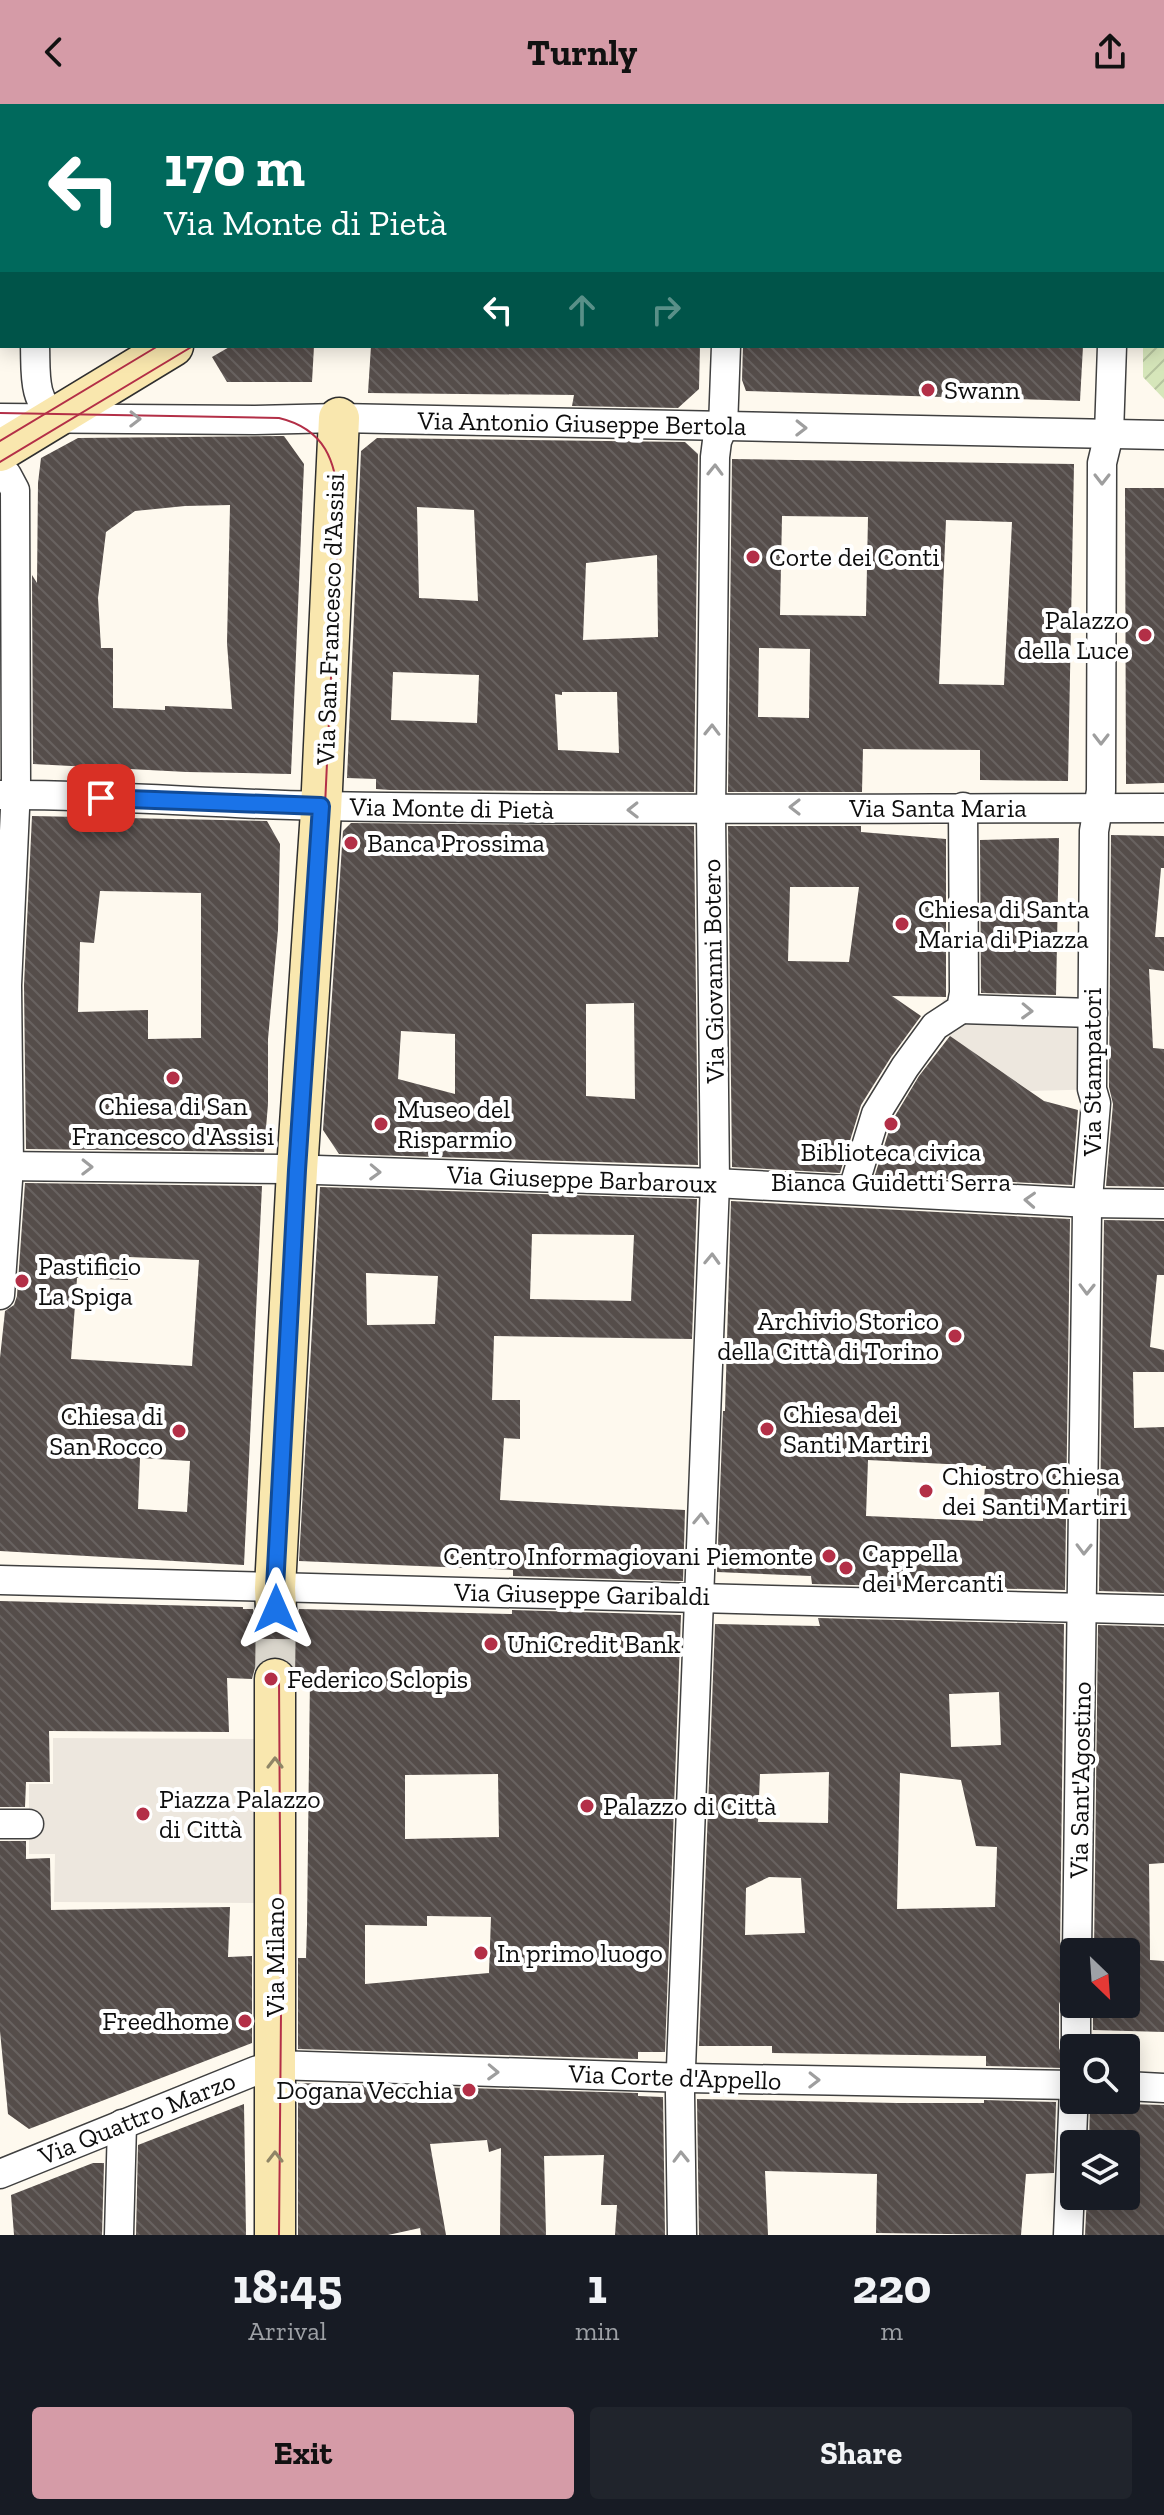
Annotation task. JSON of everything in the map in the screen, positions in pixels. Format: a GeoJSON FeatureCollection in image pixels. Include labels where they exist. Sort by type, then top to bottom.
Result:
{"type":"FeatureCollection","features":[{"type":"Feature","properties":{"kind":"street"},"geometry":{"type":"LineString","coordinates":[[35,348],[35,389],[49,412],[57,418]]}},
{"type":"Feature","properties":{"kind":"street"},"geometry":{"type":"LineString","coordinates":[[0,1295],[15,490],[2,468],[57,418],[170,348]]}},
{"type":"Feature","properties":{"kind":"street","name":"Via Giovanni Botero"},"geometry":{"type":"LineString","coordinates":[[682,2235],[680,2078],[715,1183],[711,808],[715,455],[723,427],[726,348]]}},
{"type":"Feature","properties":{"kind":"street","name":"Via Stampatori"},"geometry":{"type":"LineString","coordinates":[[1083,1607],[1087,1211],[1096,1103],[1092,1089],[1094,831],[1101,791],[1102,463],[1109,434],[1112,348]]}},
{"type":"Feature","properties":{"kind":"street","name":"Via Antonio Giuseppe Bertola"},"geometry":{"type":"LineString","coordinates":[[0,418],[339,418],[1164,435]]}},
{"type":"Feature","properties":{"kind":"street","name":"Via San Francesco d'Assisi"},"geometry":{"type":"LineString","coordinates":[[275,1598],[297,1170],[321,806],[339,418]]}},
{"type":"Feature","properties":{"kind":"street","name":"Via Monte di Pietà"},"geometry":{"type":"LineString","coordinates":[[8,795],[321,806],[611,810],[711,808]]}},
{"type":"Feature","properties":{"kind":"street"},"geometry":{"type":"LineString","coordinates":[[961,1009],[964,993],[963,807]]}},
{"type":"Feature","properties":{"kind":"street","name":"Via Santa Maria"},"geometry":{"type":"LineString","coordinates":[[711,808],[1164,808]]}},
{"type":"Feature","properties":{"kind":"street"},"geometry":{"type":"LineString","coordinates":[[853,1189],[876,1114],[935,1026],[961,1009],[1093,1013]]}},
{"type":"Feature","properties":{"kind":"street","name":"Via Giuseppe Barbaroux"},"geometry":{"type":"LineString","coordinates":[[4,1166],[297,1170],[715,1183],[1089,1203],[1164,1204]]}},
{"type":"Feature","properties":{"kind":"street","name":"Via Giuseppe Garibaldi"},"geometry":{"type":"LineString","coordinates":[[0,1580],[275,1598],[698,1597],[1164,1610]]}},
{"type":"Feature","properties":{"kind":"street","name":"Via Sant'Agostino"},"geometry":{"type":"LineString","coordinates":[[1077,1938],[1083,1607]]}},
{"type":"Feature","properties":{"kind":"street","name":"Via Milano"},"geometry":{"type":"LineString","coordinates":[[275,1679],[275,2235]]}},
{"type":"Feature","properties":{"kind":"street"},"geometry":{"type":"LineString","coordinates":[[0,1824],[29,1824]]}},
{"type":"Feature","properties":{"kind":"street","name":"Via Corte d'Appello"},"geometry":{"type":"LineString","coordinates":[[275,2065],[1060,2087]]}},
{"type":"Feature","properties":{"kind":"street","name":"Via Quattro Marzo"},"geometry":{"type":"LineString","coordinates":[[0,2174],[275,2065]]}},
{"type":"Feature","properties":{"kind":"street"},"geometry":{"type":"LineString","coordinates":[[1140,2087],[1164,2088]]}},
{"type":"Feature","properties":{"kind":"street"},"geometry":{"type":"LineString","coordinates":[[1068,2235],[1073,2114]]}},
{"type":"Feature","properties":{"kind":"street"},"geometry":{"type":"LineString","coordinates":[[119,2235],[122,2124]]}},
{"type":"Feature","properties":{"kind":"green space"},"geometry":{"type":"Polygon","coordinates":[[[1143,348],[1164,348],[1164,399],[1143,377],[1143,348]]]}},
{"type":"Feature","properties":{"kind":"shaded area"},"geometry":{"type":"Polygon","coordinates":[[[964,993],[969,998],[1105,1004],[1105,1089],[1030,1091],[935,1026],[943,1000],[964,993]]]}},
{"type":"Feature","properties":{"kind":"shaded area","name":"Piazza Palazzo di Città"},"geometry":{"type":"Polygon","coordinates":[[[53,1738],[257,1739],[256,1903],[54,1902],[55,1854],[29,1854],[29,1784],[53,1784],[53,1738]]]}},
{"type":"Feature","properties":{"kind":"building"},"geometry":{"type":"Polygon","coordinates":[[[228,348],[314,348],[312,382],[227,382],[212,357],[228,348]]]}},
{"type":"Feature","properties":{"kind":"building"},"geometry":{"type":"Polygon","coordinates":[[[371,348],[700,348],[699,389],[678,408],[572,406],[574,395],[368,393],[371,348]]]}},
{"type":"Feature","properties":{"kind":"building"},"geometry":{"type":"Polygon","coordinates":[[[743,348],[1083,348],[1080,401],[746,391],[742,380],[743,348]]]}},
{"type":"Feature","properties":{"kind":"building"},"geometry":{"type":"Polygon","coordinates":[[[284,436],[304,464],[291,774],[33,764],[32,575],[37,583],[41,458],[78,438],[284,436]],[[230,505],[135,511],[106,532],[98,598],[101,648],[113,648],[113,708],[165,710],[165,706],[232,709],[227,643],[230,505]]]}},
{"type":"Feature","properties":{"kind":"building"},"geometry":{"type":"Polygon","coordinates":[[[377,438],[685,442],[698,454],[694,792],[390,790],[376,789],[376,779],[347,778],[361,451],[377,438]],[[417,507],[419,598],[478,601],[474,510],[417,507]],[[657,555],[586,563],[583,640],[658,637],[657,555]],[[393,672],[391,720],[477,723],[479,675],[393,672]],[[562,692],[562,695],[555,694],[558,750],[619,753],[617,692],[562,692]]]}},
{"type":"Feature","properties":{"kind":"building"},"geometry":{"type":"Polygon","coordinates":[[[732,459],[1074,464],[1068,781],[980,780],[980,750],[863,749],[862,792],[728,792],[732,459]],[[782,516],[780,615],[866,616],[868,517],[782,516]],[[946,520],[939,684],[1004,685],[1012,522],[946,520]],[[759,648],[758,717],[809,718],[810,649],[759,648]]]}},
{"type":"Feature","properties":{"kind":"building","name":"Palazzo della Luce"},"geometry":{"type":"Polygon","coordinates":[[[1125,488],[1164,488],[1164,783],[1126,784],[1125,488]]]}},
{"type":"Feature","properties":{"kind":"building"},"geometry":{"type":"Polygon","coordinates":[[[32,816],[267,821],[280,844],[278,930],[268,1039],[264,1152],[26,1149],[24,985],[32,816]],[[100,891],[94,943],[80,942],[78,1012],[148,1010],[148,1039],[201,1038],[201,893],[100,891]]]}},
{"type":"Feature","properties":{"kind":"building"},"geometry":{"type":"Polygon","coordinates":[[[351,823],[694,826],[698,1165],[339,1154],[323,1130],[343,831],[351,823]],[[634,1003],[586,1004],[586,1096],[635,1099],[634,1003]],[[401,1031],[398,1079],[455,1094],[455,1034],[401,1031]]]}},
{"type":"Feature","properties":{"kind":"building"},"geometry":{"type":"Polygon","coordinates":[[[728,826],[861,826],[861,832],[946,839],[946,997],[892,996],[921,1016],[861,1105],[840,1173],[732,1167],[728,826]],[[790,887],[788,961],[849,962],[859,887],[790,887]]]}},
{"type":"Feature","properties":{"kind":"building"},"geometry":{"type":"Polygon","coordinates":[[[1111,835],[1164,836],[1164,868],[1161,868],[1155,937],[1164,937],[1164,971],[1149,969],[1153,1048],[1164,1049],[1164,1187],[1106,1186],[1113,1104],[1109,1087],[1111,835]]]}},
{"type":"Feature","properties":{"kind":"building"},"geometry":{"type":"Polygon","coordinates":[[[1059,838],[1056,995],[981,993],[980,840],[1059,838]]]}},
{"type":"Feature","properties":{"kind":"building"},"geometry":{"type":"Polygon","coordinates":[[[950,1036],[1044,1101],[1078,1110],[1072,1185],[875,1175],[892,1121],[919,1076],[950,1036]]]}},
{"type":"Feature","properties":{"kind":"building"},"geometry":{"type":"Polygon","coordinates":[[[25,1183],[262,1186],[244,1565],[0,1551],[0,1358],[5,1311],[14,1305],[25,1183]],[[129,1257],[128,1280],[77,1278],[71,1359],[192,1366],[199,1260],[129,1257]],[[140,1458],[138,1509],[187,1512],[190,1461],[140,1458]]]}},
{"type":"Feature","properties":{"kind":"building"},"geometry":{"type":"Polygon","coordinates":[[[320,1187],[697,1199],[692,1339],[494,1336],[492,1400],[520,1400],[520,1439],[504,1438],[500,1500],[685,1510],[683,1581],[513,1576],[513,1570],[299,1561],[320,1187]],[[532,1234],[530,1299],[631,1301],[634,1235],[532,1234]],[[366,1273],[367,1325],[435,1324],[438,1276],[366,1273]]]}},
{"type":"Feature","properties":{"kind":"building"},"geometry":{"type":"Polygon","coordinates":[[[731,1201],[1070,1219],[1065,1590],[812,1584],[811,1576],[717,1572],[731,1201]],[[868,1460],[866,1516],[983,1521],[986,1466],[868,1460]]]}},
{"type":"Feature","properties":{"kind":"building"},"geometry":{"type":"Polygon","coordinates":[[[1104,1220],[1164,1221],[1164,1275],[1157,1275],[1150,1347],[1164,1350],[1164,1372],[1133,1372],[1134,1428],[1164,1427],[1164,1593],[1099,1591],[1104,1220]]]}},
{"type":"Feature","properties":{"kind":"building","name":"Palazzo di Città"},"geometry":{"type":"Polygon","coordinates":[[[0,1601],[243,1607],[253,1609],[256,1621],[265,1629],[276,1632],[289,1628],[296,1620],[299,1609],[681,1615],[665,2052],[638,2052],[638,2059],[298,2049],[298,1958],[306,1958],[310,1678],[298,1679],[294,1667],[286,1659],[276,1656],[263,1660],[255,1668],[252,1679],[227,1678],[229,1732],[49,1731],[50,1782],[26,1782],[25,1807],[0,1807],[0,1601]],[[498,1774],[405,1775],[405,1839],[499,1837],[498,1774]],[[427,1916],[427,1926],[365,1925],[365,1984],[489,1973],[491,1917],[427,1916]]]}},
{"type":"Feature","properties":{"kind":"building"},"geometry":{"type":"Polygon","coordinates":[[[818,1618],[1064,1624],[1060,2068],[986,2066],[986,2056],[772,2053],[772,2046],[699,2046],[715,1624],[820,1626],[818,1618]],[[999,1692],[949,1694],[951,1747],[1001,1745],[999,1692]],[[829,1772],[760,1774],[758,1822],[828,1823],[829,1772]],[[900,1773],[897,1909],[995,1907],[997,1847],[976,1846],[961,1780],[900,1773]],[[769,1877],[746,1888],[745,1935],[805,1933],[801,1878],[769,1877]]]}},
{"type":"Feature","properties":{"kind":"building"},"geometry":{"type":"Polygon","coordinates":[[[1098,1625],[1164,1627],[1164,1863],[1149,1864],[1150,1960],[1164,1961],[1164,2032],[1093,2030],[1093,2018],[1140,2018],[1140,1938],[1094,1938],[1098,1625]]]}},
{"type":"Feature","properties":{"kind":"building"},"geometry":{"type":"Polygon","coordinates":[[[0,1841],[26,1841],[26,1859],[50,1858],[51,1910],[230,1907],[228,1957],[252,1956],[252,2043],[29,2129],[8,2114],[0,2031],[0,1841]]]}},
{"type":"Feature","properties":{"kind":"building"},"geometry":{"type":"Polygon","coordinates":[[[298,2083],[638,2093],[638,2096],[663,2097],[665,2235],[615,2235],[617,2205],[601,2205],[604,2155],[544,2156],[546,2235],[500,2235],[501,2148],[489,2152],[487,2140],[430,2144],[446,2235],[421,2235],[420,2228],[388,2235],[298,2235],[298,2083]]]}},
{"type":"Feature","properties":{"kind":"building"},"geometry":{"type":"Polygon","coordinates":[[[697,2099],[1056,2102],[1054,2173],[1026,2174],[1021,2235],[876,2233],[877,2174],[765,2171],[768,2235],[699,2235],[697,2099]]]}},
{"type":"Feature","properties":{"kind":"building"},"geometry":{"type":"Polygon","coordinates":[[[244,2104],[246,2235],[136,2235],[138,2145],[244,2104]]]}},
{"type":"Feature","properties":{"kind":"building"},"geometry":{"type":"Polygon","coordinates":[[[1140,2104],[1164,2105],[1164,2235],[1085,2235],[1086,2210],[1140,2210],[1140,2130],[1089,2130],[1090,2114],[1140,2114],[1140,2104]]]}},
{"type":"Feature","properties":{"kind":"building"},"geometry":{"type":"Polygon","coordinates":[[[93,2163],[104,2163],[102,2235],[14,2235],[11,2195],[93,2163]]]}},
{"type":"Feature","properties":{"kind":"tunnel"},"geometry":{"type":"LineString","coordinates":[[275,1679],[276,1609]]}},
{"type":"Feature","properties":{"kind":"tram line"},"geometry":{"type":"LineString","coordinates":[[0,441],[155,348]]}},
{"type":"Feature","properties":{"kind":"tram line"},"geometry":{"type":"LineString","coordinates":[[0,462],[190,348]]}},
{"type":"Feature","properties":{"kind":"tram line"},"geometry":{"type":"LineString","coordinates":[[0,413],[279,418],[295,423],[317,439],[325,449],[335,474],[339,504],[325,806],[299,1170],[279,1609]]}},
{"type":"Feature","properties":{"kind":"tram line"},"geometry":{"type":"LineString","coordinates":[[279,1678],[279,2235]]}},
{"type":"Feature","properties":{"kind":"place","name":"Swann"},"geometry":{"type":"Point","coordinates":[928,390]}},
{"type":"Feature","properties":{"kind":"place","name":"Corte dei Conti"},"geometry":{"type":"Point","coordinates":[753,557]}},
{"type":"Feature","properties":{"kind":"place","name":"Palazzo della Luce"},"geometry":{"type":"Point","coordinates":[1145,635]}},
{"type":"Feature","properties":{"kind":"place","name":"Banca Prossima"},"geometry":{"type":"Point","coordinates":[351,843]}},
{"type":"Feature","properties":{"kind":"place","name":"Chiesa di Santa Maria di Piazza"},"geometry":{"type":"Point","coordinates":[902,924]}},
{"type":"Feature","properties":{"kind":"place","name":"Chiesa di San Francesco d'Assisi"},"geometry":{"type":"Point","coordinates":[173,1078]}},
{"type":"Feature","properties":{"kind":"place","name":"Museo del Risparmio"},"geometry":{"type":"Point","coordinates":[381,1124]}},
{"type":"Feature","properties":{"kind":"place","name":"Biblioteca civica Bianca Guidetti Serra"},"geometry":{"type":"Point","coordinates":[891,1124]}},
{"type":"Feature","properties":{"kind":"place","name":"Pastificio La Spiga"},"geometry":{"type":"Point","coordinates":[22,1281]}},
{"type":"Feature","properties":{"kind":"place","name":"Archivio Storico della Città di Torino"},"geometry":{"type":"Point","coordinates":[955,1336]}},
{"type":"Feature","properties":{"kind":"place","name":"Chiesa dei Santi Martiri"},"geometry":{"type":"Point","coordinates":[767,1429]}},
{"type":"Feature","properties":{"kind":"place","name":"Chiesa di San Rocco"},"geometry":{"type":"Point","coordinates":[179,1431]}},
{"type":"Feature","properties":{"kind":"place","name":"Chiostro Chiesa dei Santi Martiri"},"geometry":{"type":"Point","coordinates":[926,1491]}},
{"type":"Feature","properties":{"kind":"place","name":"Centro Informagiovani Piemonte"},"geometry":{"type":"Point","coordinates":[829,1556]}},
{"type":"Feature","properties":{"kind":"place","name":"Cappella dei Mercanti"},"geometry":{"type":"Point","coordinates":[846,1568]}},
{"type":"Feature","properties":{"kind":"place","name":"UniCredit Bank"},"geometry":{"type":"Point","coordinates":[491,1644]}},
{"type":"Feature","properties":{"kind":"place","name":"Federico Sclopis"},"geometry":{"type":"Point","coordinates":[271,1679]}},
{"type":"Feature","properties":{"kind":"place","name":"Palazzo di Città"},"geometry":{"type":"Point","coordinates":[587,1806]}},
{"type":"Feature","properties":{"kind":"place","name":"Piazza Palazzo di Città"},"geometry":{"type":"Point","coordinates":[143,1814]}},
{"type":"Feature","properties":{"kind":"place","name":"In primo luogo"},"geometry":{"type":"Point","coordinates":[481,1953]}},
{"type":"Feature","properties":{"kind":"place","name":"Freedhome"},"geometry":{"type":"Point","coordinates":[245,2021]}},
{"type":"Feature","properties":{"kind":"place","name":"Dogana Vecchia"},"geometry":{"type":"Point","coordinates":[469,2090]}},
{"type":"Feature","properties":{"kind":"route"},"geometry":{"type":"LineString","coordinates":[[101,798],[321,806],[297,1170],[276,1609]]}}]}
